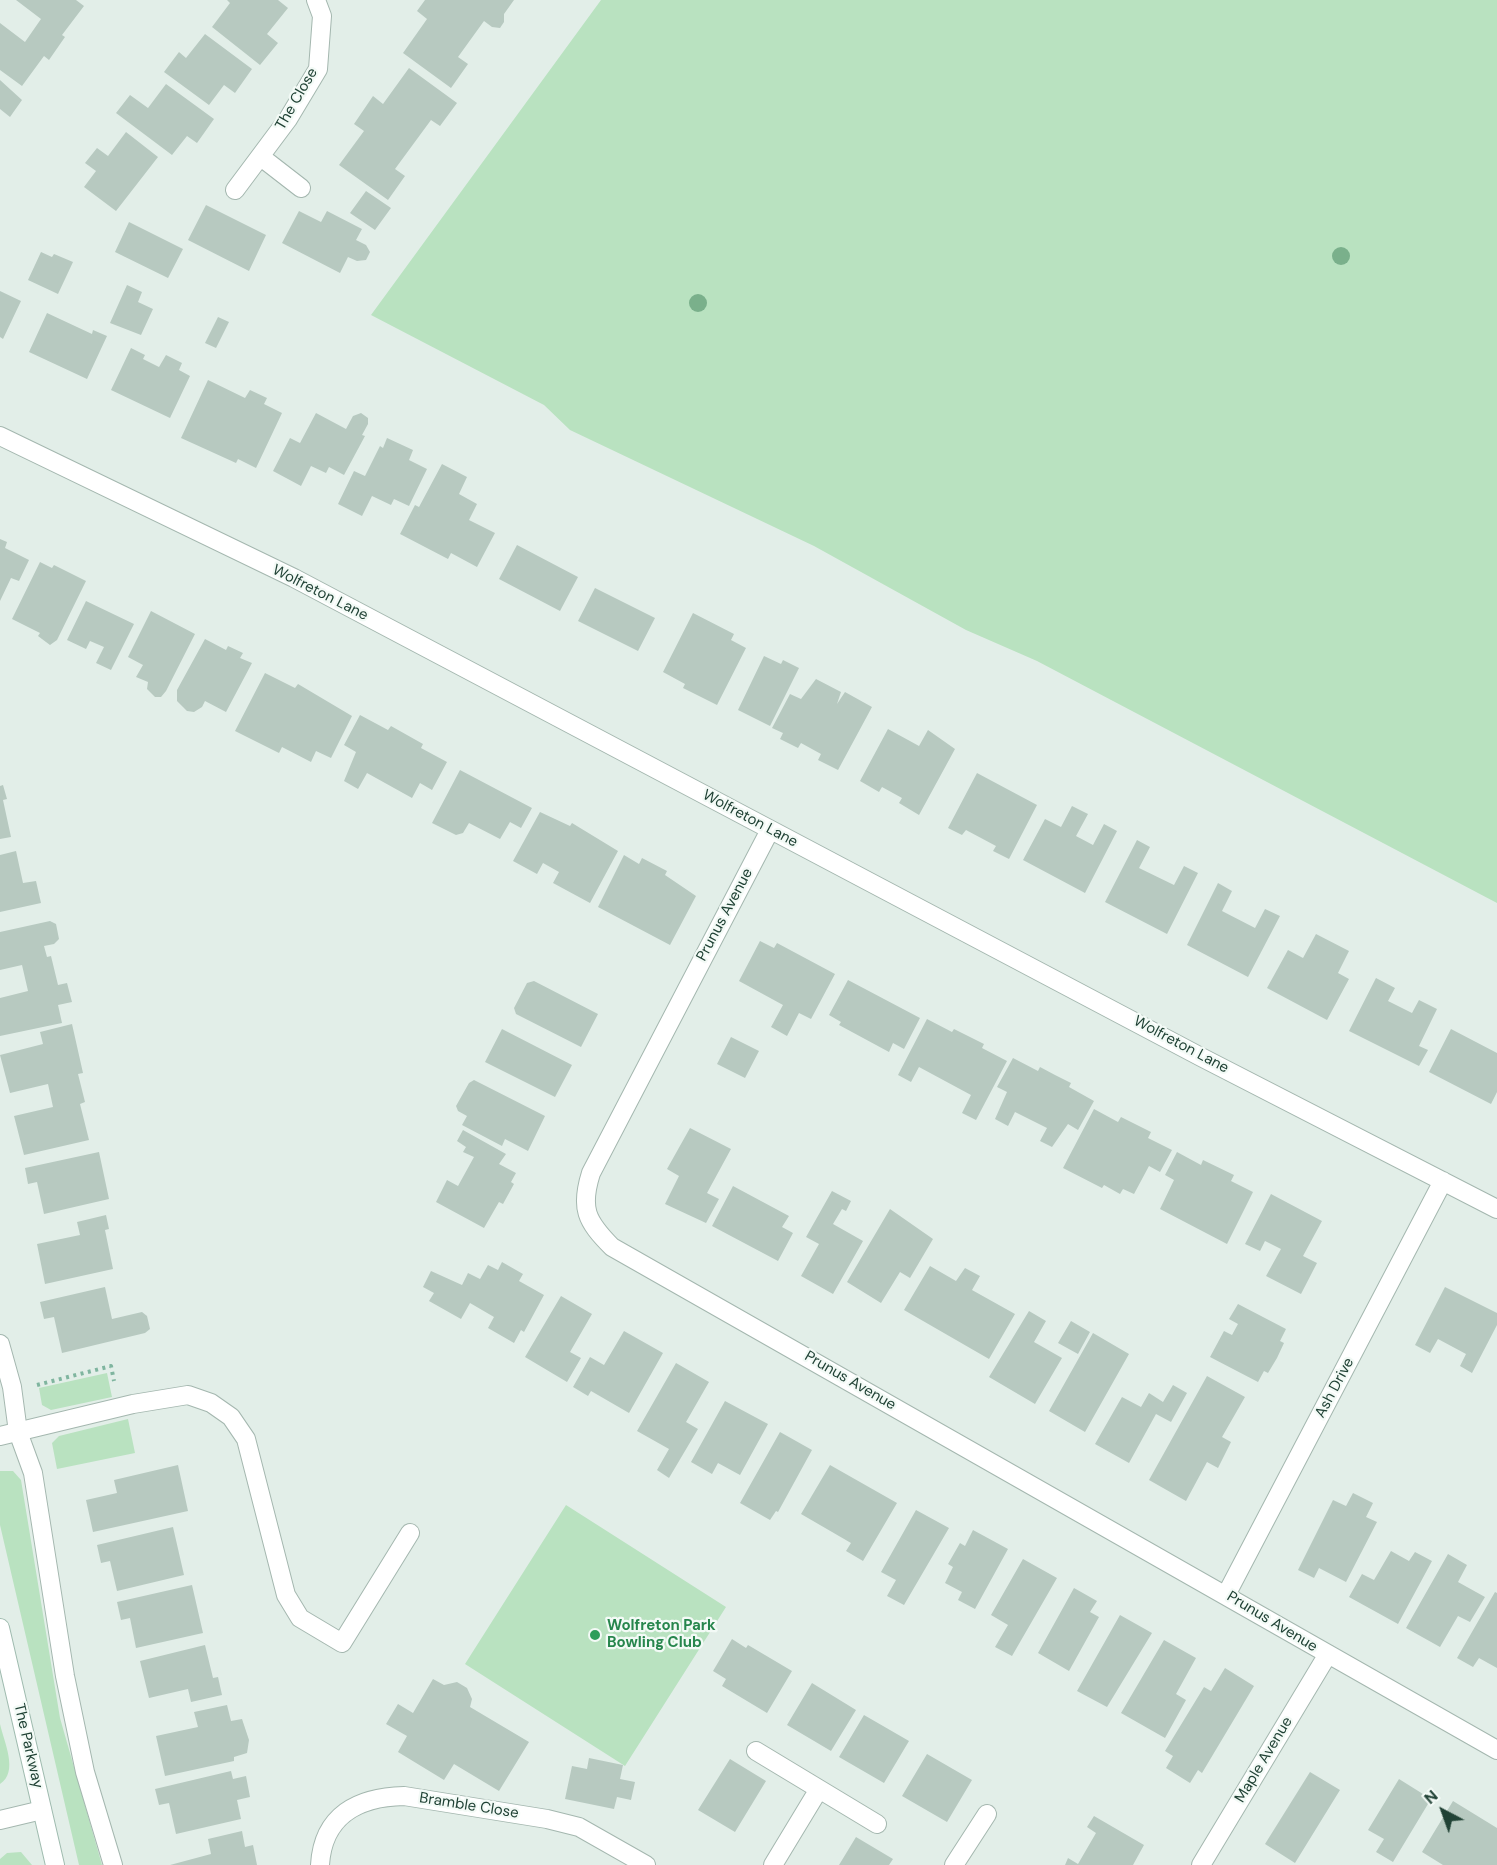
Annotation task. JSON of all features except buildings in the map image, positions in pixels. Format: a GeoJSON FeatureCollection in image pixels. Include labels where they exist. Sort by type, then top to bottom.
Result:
{"type":"FeatureCollection","features":[{"type":"Feature","properties":{"kind":"street","name":"The Close"},"geometry":{"type":"LineString","coordinates":[[235,190],[288,119],[318,69],[322,16],[316,0]]}},
{"type":"Feature","properties":{"kind":"street"},"geometry":{"type":"LineString","coordinates":[[261,157],[301,188]]}},
{"type":"Feature","properties":{"kind":"street","name":"Wolfreton Lane"},"geometry":{"type":"LineString","coordinates":[[0,436],[294,578],[1201,1057],[1497,1209]]}},
{"type":"Feature","properties":{"kind":"street","name":"Prunus Avenue"},"geometry":{"type":"LineString","coordinates":[[770,830],[591,1173],[585,1194],[586,1215],[596,1231],[612,1247],[1497,1750]]}},
{"type":"Feature","properties":{"kind":"street","name":"Ash Drive"},"geometry":{"type":"LineString","coordinates":[[1226,1594],[1443,1181]]}},
{"type":"Feature","properties":{"kind":"street"},"geometry":{"type":"LineString","coordinates":[[0,1344],[12,1387],[9,1434],[33,1473],[65,1676],[85,1772],[113,1865]]}},
{"type":"Feature","properties":{"kind":"street"},"geometry":{"type":"LineString","coordinates":[[9,1434],[120,1407],[188,1395],[211,1403],[231,1417],[246,1439],[286,1595],[300,1617],[342,1643],[410,1533]]}},
{"type":"Feature","properties":{"kind":"street","name":"The Parkway"},"geometry":{"type":"LineString","coordinates":[[0,1628],[55,1865]]}},
{"type":"Feature","properties":{"kind":"street","name":"Maple Avenue"},"geometry":{"type":"LineString","coordinates":[[1201,1865],[1328,1654]]}},
{"type":"Feature","properties":{"kind":"street"},"geometry":{"type":"LineString","coordinates":[[756,1751],[877,1824]]}},
{"type":"Feature","properties":{"kind":"street"},"geometry":{"type":"LineString","coordinates":[[773,1865],[819,1789]]}},
{"type":"Feature","properties":{"kind":"street","name":"Bramble Close"},"geometry":{"type":"LineString","coordinates":[[320,1865],[321,1846],[334,1821],[356,1805],[380,1796],[404,1796],[547,1819],[579,1827],[646,1865]]}},
{"type":"Feature","properties":{"kind":"street"},"geometry":{"type":"LineString","coordinates":[[0,1820],[42,1810]]}},
{"type":"Feature","properties":{"kind":"street"},"geometry":{"type":"LineString","coordinates":[[954,1865],[987,1814]]}},
{"type":"Feature","properties":{"kind":"path"},"geometry":{"type":"LineString","coordinates":[[12,1387],[31,1386],[111,1366],[120,1407]]}},
{"type":"Feature","properties":{"kind":"green space"},"geometry":{"type":"Polygon","coordinates":[[[601,0],[1497,0],[1497,903],[1037,661],[966,630],[814,546],[570,430],[544,405],[371,315],[601,0]]]}},
{"type":"Feature","properties":{"kind":"green space"},"geometry":{"type":"Polygon","coordinates":[[[107,1373],[112,1397],[51,1410],[42,1405],[39,1388],[107,1373]]]}},
{"type":"Feature","properties":{"kind":"green space"},"geometry":{"type":"Polygon","coordinates":[[[128,1419],[135,1453],[57,1469],[52,1443],[59,1436],[128,1419]]]}},
{"type":"Feature","properties":{"kind":"green space"},"geometry":{"type":"Polygon","coordinates":[[[0,1471],[13,1471],[21,1480],[60,1718],[102,1865],[79,1865],[0,1525],[0,1471]]]}},
{"type":"Feature","properties":{"kind":"green space","name":"Wolfreton Park Bowling Club"},"geometry":{"type":"Polygon","coordinates":[[[566,1505],[726,1607],[625,1766],[465,1664],[566,1505]]]}},
{"type":"Feature","properties":{"kind":"green space"},"geometry":{"type":"Polygon","coordinates":[[[0,1724],[9,1756],[9,1772],[0,1784],[0,1724]]]}},
{"type":"Feature","properties":{"kind":"green space"},"geometry":{"type":"Polygon","coordinates":[[[21,1852],[32,1865],[0,1865],[0,1859],[7,1853],[21,1852]]]}},
{"type":"Feature","properties":{"kind":"place","name":"Wolfreton Park Bowling Club"},"geometry":{"type":"Point","coordinates":[595,1635]}}]}
